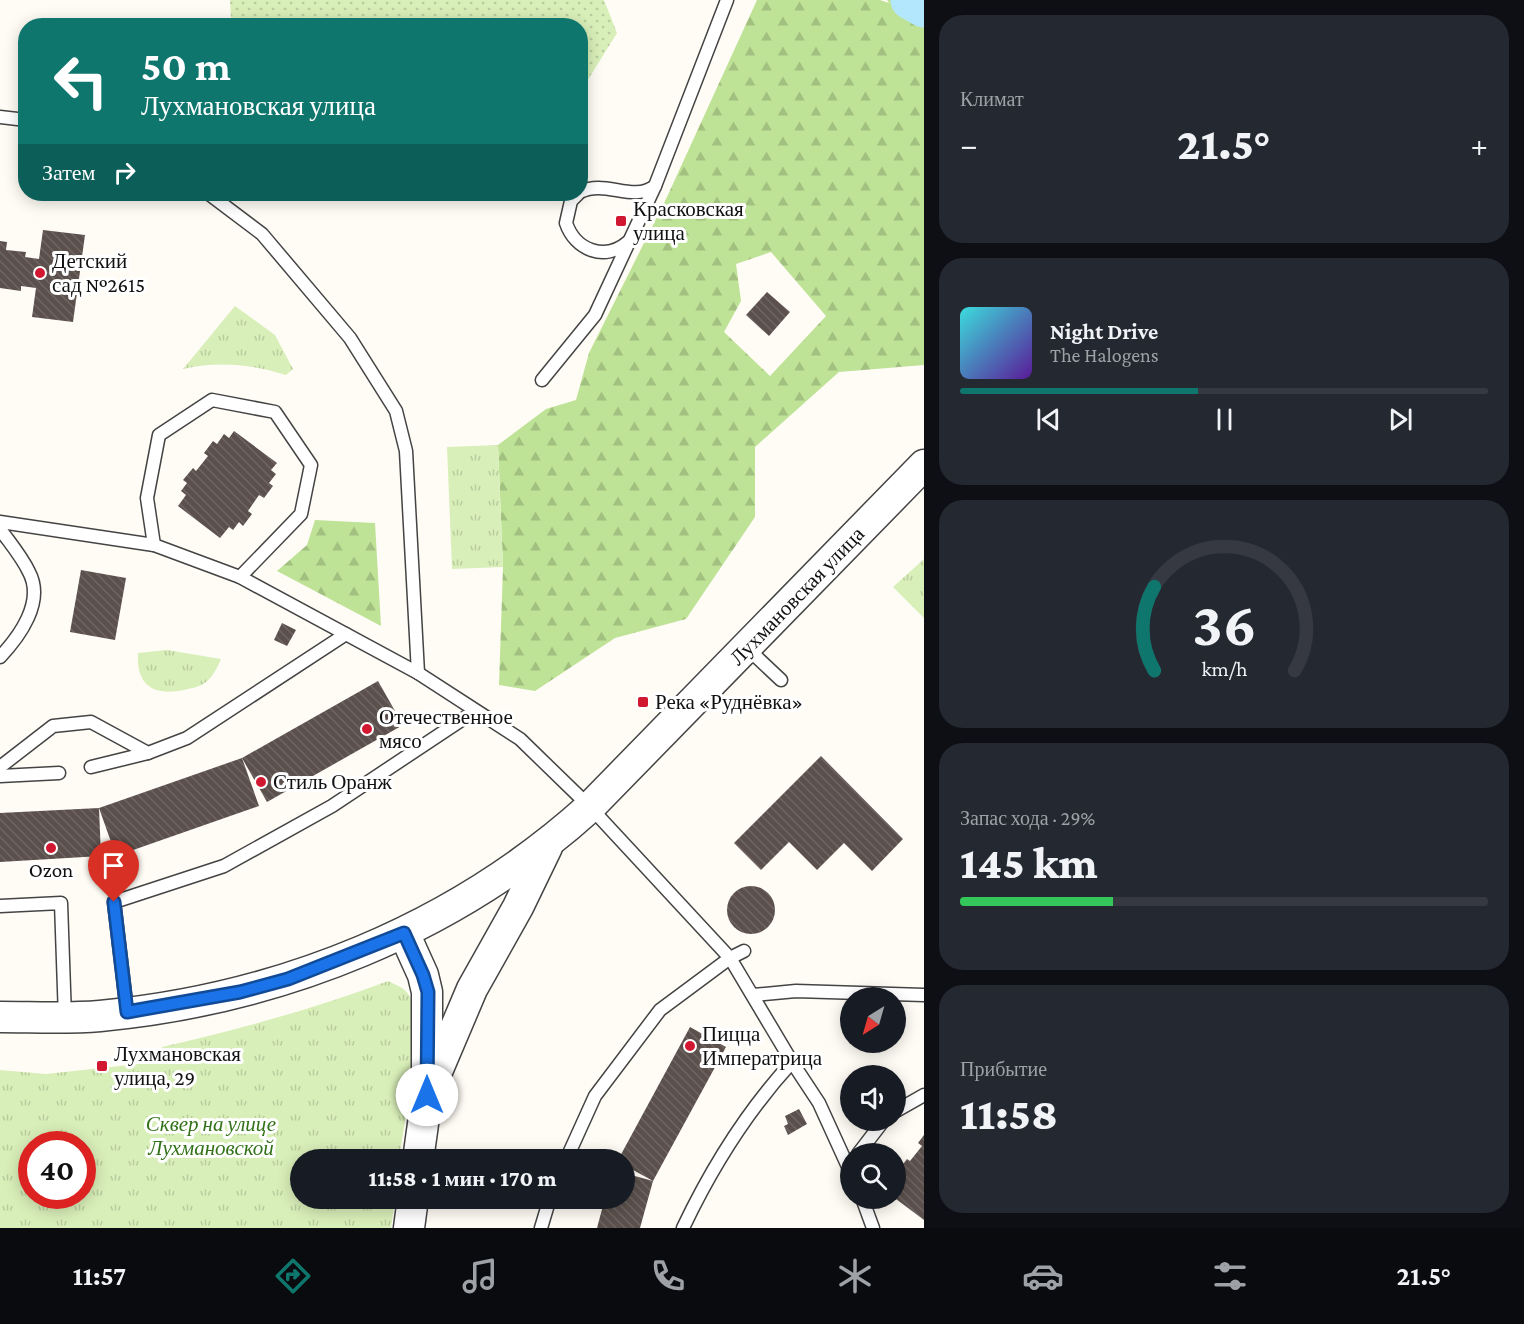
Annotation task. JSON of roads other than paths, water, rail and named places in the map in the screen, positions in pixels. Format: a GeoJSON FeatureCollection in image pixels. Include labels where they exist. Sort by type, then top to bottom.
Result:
{"type":"FeatureCollection","features":[{"type":"Feature","properties":{"kind":"street","name":"Лухмановская улица"},"geometry":{"type":"LineString","coordinates":[[0,1017],[65,1017],[127,1012],[229,994],[288,979],[404,933],[460,903],[548,845],[590,807],[924,465]]}},
{"type":"Feature","properties":{"kind":"street"},"geometry":{"type":"LineString","coordinates":[[427,1095],[472,989],[518,907],[548,845]]}},
{"type":"Feature","properties":{"kind":"street"},"geometry":{"type":"LineString","coordinates":[[404,933],[428,992],[427,1095],[420,1149]]}},
{"type":"Feature","properties":{"kind":"street"},"geometry":{"type":"LineString","coordinates":[[409,1228],[412,1209]]}},
{"type":"Feature","properties":{"kind":"lane"},"geometry":{"type":"LineString","coordinates":[[542,380],[595,315],[656,186],[728,0]]}},
{"type":"Feature","properties":{"kind":"lane"},"geometry":{"type":"LineString","coordinates":[[0,117],[18,119]]}},
{"type":"Feature","properties":{"kind":"lane"},"geometry":{"type":"LineString","coordinates":[[588,190],[600,186],[641,193],[656,186]]}},
{"type":"Feature","properties":{"kind":"lane"},"geometry":{"type":"LineString","coordinates":[[218,201],[262,234],[350,338],[396,411],[406,451],[418,673]]}},
{"type":"Feature","properties":{"kind":"lane"},"geometry":{"type":"LineString","coordinates":[[571,201],[566,223],[576,243],[586,249],[606,252],[615,251],[630,240]]}},
{"type":"Feature","properties":{"kind":"lane"},"geometry":{"type":"LineString","coordinates":[[154,544],[147,498],[159,435],[212,400],[275,412],[311,465],[301,514],[240,576]]}},
{"type":"Feature","properties":{"kind":"lane"},"geometry":{"type":"LineString","coordinates":[[0,522],[154,544],[240,576],[418,673],[520,739],[590,807],[730,958],[819,1103],[840,1146]]}},
{"type":"Feature","properties":{"kind":"lane"},"geometry":{"type":"LineString","coordinates":[[0,529],[31,574],[33,603],[19,637],[0,657]]}},
{"type":"Feature","properties":{"kind":"lane"},"geometry":{"type":"LineString","coordinates":[[91,767],[148,753],[187,738],[346,634]]}},
{"type":"Feature","properties":{"kind":"lane"},"geometry":{"type":"LineString","coordinates":[[746,647],[781,680]]}},
{"type":"Feature","properties":{"kind":"lane"},"geometry":{"type":"LineString","coordinates":[[127,1012],[114,902],[224,866],[332,806],[475,711]]}},
{"type":"Feature","properties":{"kind":"lane"},"geometry":{"type":"LineString","coordinates":[[0,767],[53,726],[91,722],[148,753]]}},
{"type":"Feature","properties":{"kind":"lane"},"geometry":{"type":"LineString","coordinates":[[0,776],[59,773]]}},
{"type":"Feature","properties":{"kind":"lane"},"geometry":{"type":"LineString","coordinates":[[0,906],[61,903],[65,1017]]}},
{"type":"Feature","properties":{"kind":"lane"},"geometry":{"type":"LineString","coordinates":[[571,1149],[595,1096],[660,1010],[730,958],[744,951]]}},
{"type":"Feature","properties":{"kind":"lane"},"geometry":{"type":"LineString","coordinates":[[753,995],[796,991],[924,994]]}},
{"type":"Feature","properties":{"kind":"lane"},"geometry":{"type":"LineString","coordinates":[[683,1228],[699,1195],[742,1126],[792,1062]]}},
{"type":"Feature","properties":{"kind":"lane"},"geometry":{"type":"LineString","coordinates":[[906,1105],[924,1095]]}},
{"type":"Feature","properties":{"kind":"lane"},"geometry":{"type":"LineString","coordinates":[[866,1143],[876,1131]]}},
{"type":"Feature","properties":{"kind":"lane"},"geometry":{"type":"LineString","coordinates":[[541,1228],[547,1209]]}},
{"type":"Feature","properties":{"kind":"lane"},"geometry":{"type":"LineString","coordinates":[[866,1209],[873,1228]]}},
{"type":"Feature","properties":{"kind":"waterway"},"geometry":{"type":"LineString","coordinates":[[910,0],[924,8]]}},
{"type":"Feature","properties":{"kind":"place","name":"Красковская улица"},"geometry":{"type":"Point","coordinates":[621,221]}},
{"type":"Feature","properties":{"kind":"place","name":"Детский сад №2615"},"geometry":{"type":"Point","coordinates":[40,273]}},
{"type":"Feature","properties":{"kind":"place","name":"Река «Руднёвка»"},"geometry":{"type":"Point","coordinates":[643,702]}},
{"type":"Feature","properties":{"kind":"place","name":"Отечественное мясо"},"geometry":{"type":"Point","coordinates":[367,729]}},
{"type":"Feature","properties":{"kind":"place","name":"Стиль Оранж"},"geometry":{"type":"Point","coordinates":[261,782]}},
{"type":"Feature","properties":{"kind":"place","name":"Ozon"},"geometry":{"type":"Point","coordinates":[51,848]}},
{"type":"Feature","properties":{"kind":"place","name":"Пицца Императрица"},"geometry":{"type":"Point","coordinates":[690,1046]}},
{"type":"Feature","properties":{"kind":"place","name":"Лухмановская улица, 29"},"geometry":{"type":"Point","coordinates":[102,1066]}},
{"type":"Feature","properties":{"kind":"park label","name":"Сквер на улице Лухмановской"},"geometry":{"type":"Point","coordinates":[211,1136]}}]}
